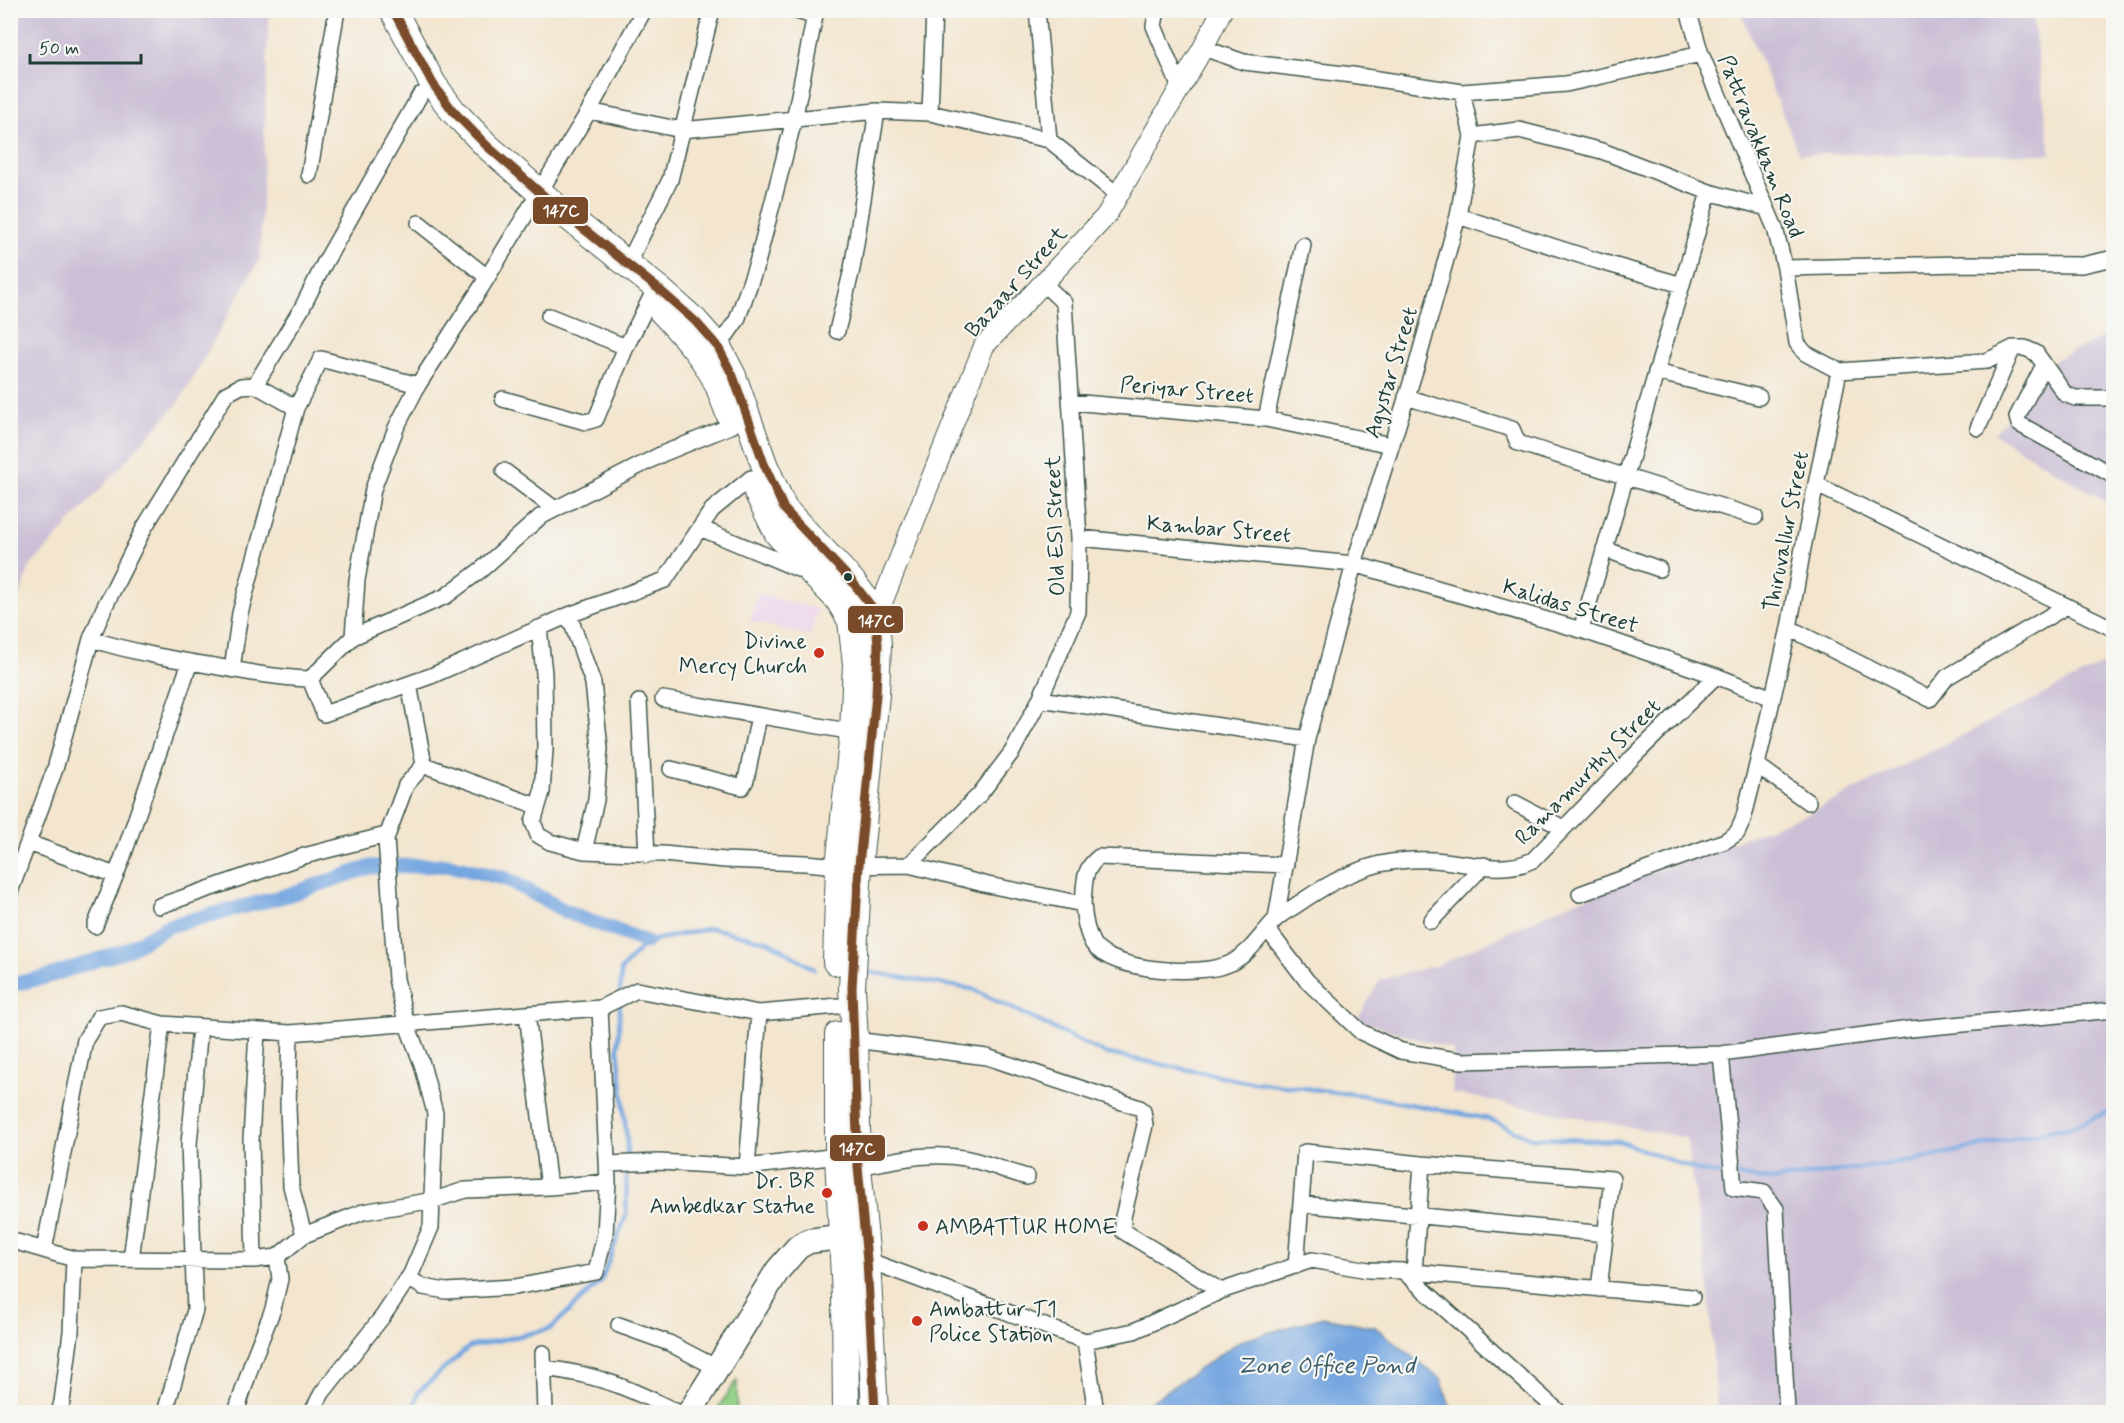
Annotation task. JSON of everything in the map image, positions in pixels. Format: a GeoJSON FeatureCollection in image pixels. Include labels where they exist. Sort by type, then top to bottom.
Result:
{"type":"FeatureCollection","features":[{"type":"Feature","properties":{"kind":"highway"},"geometry":{"type":"LineString","coordinates":[[392,15],[420,95],[440,122],[535,199],[650,298],[704,362],[717,383],[750,478],[778,534],[838,600],[852,621],[856,664],[842,995],[851,1254],[846,1413]]}},
{"type":"Feature","properties":{"kind":"highway"},"geometry":{"type":"LineString","coordinates":[[392,15],[433,84],[453,111],[535,199],[661,291],[695,321],[718,347],[733,376],[764,464],[784,509],[837,564],[875,611],[878,645],[876,695],[849,866]]}},
{"type":"Feature","properties":{"kind":"highway"},"geometry":{"type":"LineString","coordinates":[[842,995],[855,1040],[848,1161]]}},
{"type":"Feature","properties":{"kind":"highway"},"geometry":{"type":"LineString","coordinates":[[851,1254],[875,1413]]}},
{"type":"Feature","properties":{"kind":"main road"},"geometry":{"type":"LineString","coordinates":[[690,1413],[778,1270],[798,1247],[809,1241],[831,1238],[851,1254]]}},
{"type":"Feature","properties":{"kind":"street"},"geometry":{"type":"LineString","coordinates":[[309,175],[337,10]]}},
{"type":"Feature","properties":{"kind":"street"},"geometry":{"type":"LineString","coordinates":[[353,637],[357,580],[373,489],[396,428],[418,385],[589,111],[644,10]]}},
{"type":"Feature","properties":{"kind":"street"},"geometry":{"type":"LineString","coordinates":[[627,265],[670,180],[712,10]]}},
{"type":"Feature","properties":{"kind":"street"},"geometry":{"type":"LineString","coordinates":[[718,347],[738,320],[757,263],[794,120],[815,13],[793,10]]}},
{"type":"Feature","properties":{"kind":"street"},"geometry":{"type":"LineString","coordinates":[[930,113],[933,10]]}},
{"type":"Feature","properties":{"kind":"street"},"geometry":{"type":"LineString","coordinates":[[1037,10],[1049,140]]}},
{"type":"Feature","properties":{"kind":"street"},"geometry":{"type":"LineString","coordinates":[[1157,10],[1154,26],[1180,88]]}},
{"type":"Feature","properties":{"kind":"street","name":"Bazaar Street"},"geometry":{"type":"LineString","coordinates":[[875,611],[883,600],[984,346],[1106,216],[1203,48],[1222,10]]}},
{"type":"Feature","properties":{"kind":"street","name":"Pattravakkam Road"},"geometry":{"type":"LineString","coordinates":[[1688,10],[1701,54],[1775,228],[1785,268],[1797,343],[1805,353],[1839,371]]}},
{"type":"Feature","properties":{"kind":"street"},"geometry":{"type":"LineString","coordinates":[[1203,48],[1244,62],[1352,75],[1461,92],[1566,84],[1701,54]]}},
{"type":"Feature","properties":{"kind":"street"},"geometry":{"type":"LineString","coordinates":[[1461,92],[1472,136],[1519,130],[1602,151],[1709,192],[1767,208]]}},
{"type":"Feature","properties":{"kind":"street"},"geometry":{"type":"LineString","coordinates":[[255,385],[302,308],[340,233],[420,95]]}},
{"type":"Feature","properties":{"kind":"street"},"geometry":{"type":"LineString","coordinates":[[589,111],[682,130],[877,111],[930,113],[1049,140],[1118,195]]}},
{"type":"Feature","properties":{"kind":"street"},"geometry":{"type":"LineString","coordinates":[[837,331],[852,270],[877,111]]}},
{"type":"Feature","properties":{"kind":"street","name":"Agystar Street"},"geometry":{"type":"LineString","coordinates":[[1272,925],[1286,865],[1307,739],[1354,564],[1417,364],[1458,216],[1472,136]]}},
{"type":"Feature","properties":{"kind":"street"},"geometry":{"type":"LineString","coordinates":[[1581,630],[1709,192]]}},
{"type":"Feature","properties":{"kind":"street"},"geometry":{"type":"LineString","coordinates":[[1458,216],[1682,285]]}},
{"type":"Feature","properties":{"kind":"street"},"geometry":{"type":"LineString","coordinates":[[419,223],[487,277]]}},
{"type":"Feature","properties":{"kind":"street","name":"Periyar Street"},"geometry":{"type":"LineString","coordinates":[[1071,402],[1266,418],[1303,245]]}},
{"type":"Feature","properties":{"kind":"street"},"geometry":{"type":"LineString","coordinates":[[1785,268],[1962,264],[2082,265],[2114,258]]}},
{"type":"Feature","properties":{"kind":"street","name":"Old ESI Street"},"geometry":{"type":"LineString","coordinates":[[909,865],[980,794],[1012,752],[1040,699],[1078,612],[1079,538],[1064,303],[1043,283]]}},
{"type":"Feature","properties":{"kind":"street"},"geometry":{"type":"LineString","coordinates":[[503,399],[586,422],[596,418],[650,298]]}},
{"type":"Feature","properties":{"kind":"street"},"geometry":{"type":"LineString","coordinates":[[549,316],[626,347]]}},
{"type":"Feature","properties":{"kind":"street"},"geometry":{"type":"LineString","coordinates":[[1839,371],[1987,362],[2013,348],[2025,348],[2036,353],[2065,394],[2075,398],[2114,398]]}},
{"type":"Feature","properties":{"kind":"street"},"geometry":{"type":"LineString","coordinates":[[1977,428],[2013,348]]}},
{"type":"Feature","properties":{"kind":"street"},"geometry":{"type":"LineString","coordinates":[[232,669],[240,612],[296,408],[321,360],[418,385]]}},
{"type":"Feature","properties":{"kind":"street"},"geometry":{"type":"LineString","coordinates":[[2044,365],[2017,417],[2019,424],[2114,476]]}},
{"type":"Feature","properties":{"kind":"street","name":"Thiruvallur Street"},"geometry":{"type":"LineString","coordinates":[[1580,894],[1725,841],[1737,833],[1743,820],[1757,765],[1789,628],[1839,371]]}},
{"type":"Feature","properties":{"kind":"street"},"geometry":{"type":"LineString","coordinates":[[1656,372],[1759,397]]}},
{"type":"Feature","properties":{"kind":"street"},"geometry":{"type":"LineString","coordinates":[[10,892],[56,769],[91,639],[144,528],[226,394],[241,386],[255,385],[296,408]]}},
{"type":"Feature","properties":{"kind":"street"},"geometry":{"type":"LineString","coordinates":[[1406,397],[1512,429],[1518,443],[1755,517]]}},
{"type":"Feature","properties":{"kind":"street"},"geometry":{"type":"LineString","coordinates":[[1266,418],[1391,445]]}},
{"type":"Feature","properties":{"kind":"street"},"geometry":{"type":"LineString","coordinates":[[91,639],[125,650],[190,662],[284,678],[310,679],[353,637],[446,596],[482,570],[540,517],[662,454],[733,425]]}},
{"type":"Feature","properties":{"kind":"street"},"geometry":{"type":"LineString","coordinates":[[504,471],[555,509]]}},
{"type":"Feature","properties":{"kind":"street"},"geometry":{"type":"LineString","coordinates":[[310,679],[324,714],[431,676],[569,615],[665,580],[712,510],[750,478]]}},
{"type":"Feature","properties":{"kind":"street"},"geometry":{"type":"LineString","coordinates":[[1817,485],[2114,629]]}},
{"type":"Feature","properties":{"kind":"street"},"geometry":{"type":"LineString","coordinates":[[700,528],[815,576]]}},
{"type":"Feature","properties":{"kind":"street","name":"Kambar Street"},"geometry":{"type":"LineString","coordinates":[[1079,538],[1354,564]]}},
{"type":"Feature","properties":{"kind":"street"},"geometry":{"type":"LineString","coordinates":[[1604,549],[1659,569]]}},
{"type":"Feature","properties":{"kind":"street","name":"Kalidas Street"},"geometry":{"type":"LineString","coordinates":[[1354,564],[1581,630],[1716,676],[1772,698]]}},
{"type":"Feature","properties":{"kind":"street"},"geometry":{"type":"LineString","coordinates":[[1789,628],[1930,699],[1947,677],[2065,607]]}},
{"type":"Feature","properties":{"kind":"street"},"geometry":{"type":"LineString","coordinates":[[852,621],[875,611]]}},
{"type":"Feature","properties":{"kind":"street"},"geometry":{"type":"LineString","coordinates":[[569,615],[593,683],[600,748],[596,800],[584,851]]}},
{"type":"Feature","properties":{"kind":"street"},"geometry":{"type":"LineString","coordinates":[[539,628],[544,673],[545,750],[542,792],[533,822],[538,835],[550,842],[584,851],[849,866],[909,865],[988,885],[1083,904]]}},
{"type":"Feature","properties":{"kind":"street"},"geometry":{"type":"LineString","coordinates":[[95,926],[116,875],[190,662]]}},
{"type":"Feature","properties":{"kind":"street","name":"Ramamurthy Street"},"geometry":{"type":"LineString","coordinates":[[1286,865],[1099,857],[1090,864],[1086,874],[1083,904],[1085,926],[1094,945],[1109,958],[1138,968],[1203,970],[1229,964],[1250,950],[1272,925],[1315,892],[1345,876],[1379,864],[1410,859],[1521,866],[1533,860],[1716,676]]}},
{"type":"Feature","properties":{"kind":"street"},"geometry":{"type":"LineString","coordinates":[[409,684],[424,765]]}},
{"type":"Feature","properties":{"kind":"street"},"geometry":{"type":"LineString","coordinates":[[663,699],[853,732]]}},
{"type":"Feature","properties":{"kind":"street"},"geometry":{"type":"LineString","coordinates":[[1040,699],[1307,739]]}},
{"type":"Feature","properties":{"kind":"street"},"geometry":{"type":"LineString","coordinates":[[639,702],[647,855]]}},
{"type":"Feature","properties":{"kind":"street"},"geometry":{"type":"LineString","coordinates":[[671,769],[742,787],[746,780],[759,716]]}},
{"type":"Feature","properties":{"kind":"street"},"geometry":{"type":"LineString","coordinates":[[424,765],[537,806]]}},
{"type":"Feature","properties":{"kind":"street"},"geometry":{"type":"LineString","coordinates":[[312,1413],[322,1393],[383,1316],[408,1278],[431,1227],[434,1200],[435,1113],[422,1064],[406,1022],[396,979],[386,837],[406,785],[424,765]]}},
{"type":"Feature","properties":{"kind":"street"},"geometry":{"type":"LineString","coordinates":[[1757,765],[1808,802]]}},
{"type":"Feature","properties":{"kind":"street"},"geometry":{"type":"LineString","coordinates":[[1515,803],[1563,828]]}},
{"type":"Feature","properties":{"kind":"street"},"geometry":{"type":"LineString","coordinates":[[159,906],[304,856],[386,837]]}},
{"type":"Feature","properties":{"kind":"street"},"geometry":{"type":"LineString","coordinates":[[29,843],[116,875]]}},
{"type":"Feature","properties":{"kind":"street"},"geometry":{"type":"LineString","coordinates":[[1431,921],[1484,865]]}},
{"type":"Feature","properties":{"kind":"street"},"geometry":{"type":"LineString","coordinates":[[1272,925],[1306,981],[1362,1032],[1401,1051],[1462,1061],[1721,1054],[1910,1029],[2114,1010]]}},
{"type":"Feature","properties":{"kind":"street"},"geometry":{"type":"LineString","coordinates":[[44,1250],[85,1040],[99,1017],[121,1013],[162,1024],[290,1033],[600,1008],[638,990],[759,1013],[842,995]]}},
{"type":"Feature","properties":{"kind":"street"},"geometry":{"type":"LineString","coordinates":[[408,1278],[423,1287],[446,1291],[515,1287],[596,1272],[605,1234],[608,1182],[600,1008]]}},
{"type":"Feature","properties":{"kind":"street"},"geometry":{"type":"LineString","coordinates":[[747,1167],[759,1013]]}},
{"type":"Feature","properties":{"kind":"street"},"geometry":{"type":"LineString","coordinates":[[527,1014],[549,1187]]}},
{"type":"Feature","properties":{"kind":"street"},"geometry":{"type":"LineString","coordinates":[[131,1259],[162,1024]]}},
{"type":"Feature","properties":{"kind":"street"},"geometry":{"type":"LineString","coordinates":[[165,1413],[195,1310],[189,1144],[200,1027]]}},
{"type":"Feature","properties":{"kind":"street"},"geometry":{"type":"LineString","coordinates":[[254,1260],[251,1140],[257,1031]]}},
{"type":"Feature","properties":{"kind":"street"},"geometry":{"type":"LineString","coordinates":[[290,1033],[288,1107],[291,1186],[304,1235]]}},
{"type":"Feature","properties":{"kind":"street"},"geometry":{"type":"LineString","coordinates":[[855,1040],[987,1057],[1140,1108],[1143,1111],[1145,1125],[1123,1217],[1123,1231],[1221,1291]]}},
{"type":"Feature","properties":{"kind":"street"},"geometry":{"type":"LineString","coordinates":[[1721,1054],[1734,1188],[1764,1192],[1776,1209],[1787,1413]]}},
{"type":"Feature","properties":{"kind":"street"},"geometry":{"type":"LineString","coordinates":[[1296,1266],[1305,1152],[1612,1179],[1599,1289]]}},
{"type":"Feature","properties":{"kind":"street"},"geometry":{"type":"LineString","coordinates":[[607,1164],[659,1162],[747,1167],[939,1156],[964,1158],[1027,1177]]}},
{"type":"Feature","properties":{"kind":"street"},"geometry":{"type":"LineString","coordinates":[[1408,1271],[1418,1216],[1422,1164]]}},
{"type":"Feature","properties":{"kind":"street"},"geometry":{"type":"LineString","coordinates":[[10,1240],[74,1259],[254,1260],[277,1257],[304,1235],[363,1212],[434,1200],[465,1190],[608,1182]]}},
{"type":"Feature","properties":{"kind":"street"},"geometry":{"type":"LineString","coordinates":[[1300,1204],[1605,1234]]}},
{"type":"Feature","properties":{"kind":"street"},"geometry":{"type":"LineString","coordinates":[[851,1254],[1085,1341],[1134,1331],[1221,1291],[1312,1260],[1368,1270],[1408,1271],[1692,1297]]}},
{"type":"Feature","properties":{"kind":"street"},"geometry":{"type":"LineString","coordinates":[[236,1413],[254,1357],[273,1309],[280,1279],[277,1257]]}},
{"type":"Feature","properties":{"kind":"street"},"geometry":{"type":"LineString","coordinates":[[59,1413],[71,1332],[74,1259]]}},
{"type":"Feature","properties":{"kind":"street"},"geometry":{"type":"LineString","coordinates":[[1408,1271],[1559,1413]]}},
{"type":"Feature","properties":{"kind":"street"},"geometry":{"type":"LineString","coordinates":[[619,1325],[669,1343],[717,1368]]}},
{"type":"Feature","properties":{"kind":"street"},"geometry":{"type":"LineString","coordinates":[[1085,1341],[1096,1413]]}},
{"type":"Feature","properties":{"kind":"street"},"geometry":{"type":"LineString","coordinates":[[545,1413],[543,1360],[601,1378],[639,1393],[677,1413]]}},
{"type":"Feature","properties":{"kind":"shaded area"},"geometry":{"type":"Polygon","coordinates":[[[11,10],[269,11],[260,258],[179,402],[29,568],[11,624],[11,10]]]}},
{"type":"Feature","properties":{"kind":"shaded area"},"geometry":{"type":"Polygon","coordinates":[[[1740,11],[2032,11],[2051,154],[1799,154],[1740,11]]]}},
{"type":"Feature","properties":{"kind":"shaded area"},"geometry":{"type":"Polygon","coordinates":[[[2113,333],[2113,506],[1994,434],[2056,359],[2113,333]]]}},
{"type":"Feature","properties":{"kind":"shaded area"},"geometry":{"type":"Polygon","coordinates":[[[758,594],[817,609],[810,636],[750,621],[758,594]]]}},
{"type":"Feature","properties":{"kind":"shaded area"},"geometry":{"type":"Polygon","coordinates":[[[2113,659],[2113,1412],[1717,1412],[1708,1282],[1686,1138],[1452,1093],[1453,1050],[1357,1020],[1380,980],[1441,964],[1561,907],[1807,814],[2113,659]]]}},
{"type":"Feature","properties":{"kind":"green space"},"geometry":{"type":"Polygon","coordinates":[[[737,1380],[737,1412],[715,1412],[737,1380]]]}},
{"type":"Feature","properties":{"kind":"water","name":"Zone Office Pond"},"geometry":{"type":"Polygon","coordinates":[[[1323,1317],[1375,1327],[1441,1379],[1452,1412],[1149,1412],[1146,1405],[1240,1341],[1323,1317]]]}},
{"type":"Feature","properties":{"kind":"waterway"},"geometry":{"type":"LineString","coordinates":[[10,985],[46,977],[127,950],[168,926],[288,895],[370,867],[449,865],[507,879],[567,912],[646,942]]}},
{"type":"Feature","properties":{"kind":"waterway"},"geometry":{"type":"LineString","coordinates":[[620,994],[621,970],[646,942],[711,928],[770,942],[814,969]]}},
{"type":"Feature","properties":{"kind":"waterway"},"geometry":{"type":"LineString","coordinates":[[863,971],[972,989],[1104,1053],[1245,1081],[1361,1095],[1489,1119],[1531,1138],[1619,1141],[1702,1172],[1774,1180],[1911,1161],[2078,1125],[2114,1109]]}},
{"type":"Feature","properties":{"kind":"waterway"},"geometry":{"type":"LineString","coordinates":[[413,1412],[418,1392],[469,1347],[550,1329],[601,1281],[626,1215],[627,1141],[618,1048],[620,1003]]}},
{"type":"Feature","properties":{"kind":"transit line","name":"147C"},"geometry":{"type":"LineString","coordinates":[[393,10],[433,84],[453,111],[487,146],[560,210],[695,321],[718,347],[733,376],[764,464],[784,509],[851,580],[875,611],[878,645],[876,695],[859,865],[852,988],[858,1167],[867,1260],[875,1412]]}},
{"type":"Feature","properties":{"kind":"place","name":"Divine Mercy Church"},"geometry":{"type":"Point","coordinates":[819,653]}},
{"type":"Feature","properties":{"kind":"place","name":"Dr. BR Ambedkar Statue"},"geometry":{"type":"Point","coordinates":[827,1193]}},
{"type":"Feature","properties":{"kind":"place","name":"AMBATTUR HOME"},"geometry":{"type":"Point","coordinates":[923,1226]}},
{"type":"Feature","properties":{"kind":"place","name":"Ambattur T1 Police Station"},"geometry":{"type":"Point","coordinates":[917,1321]}}]}
